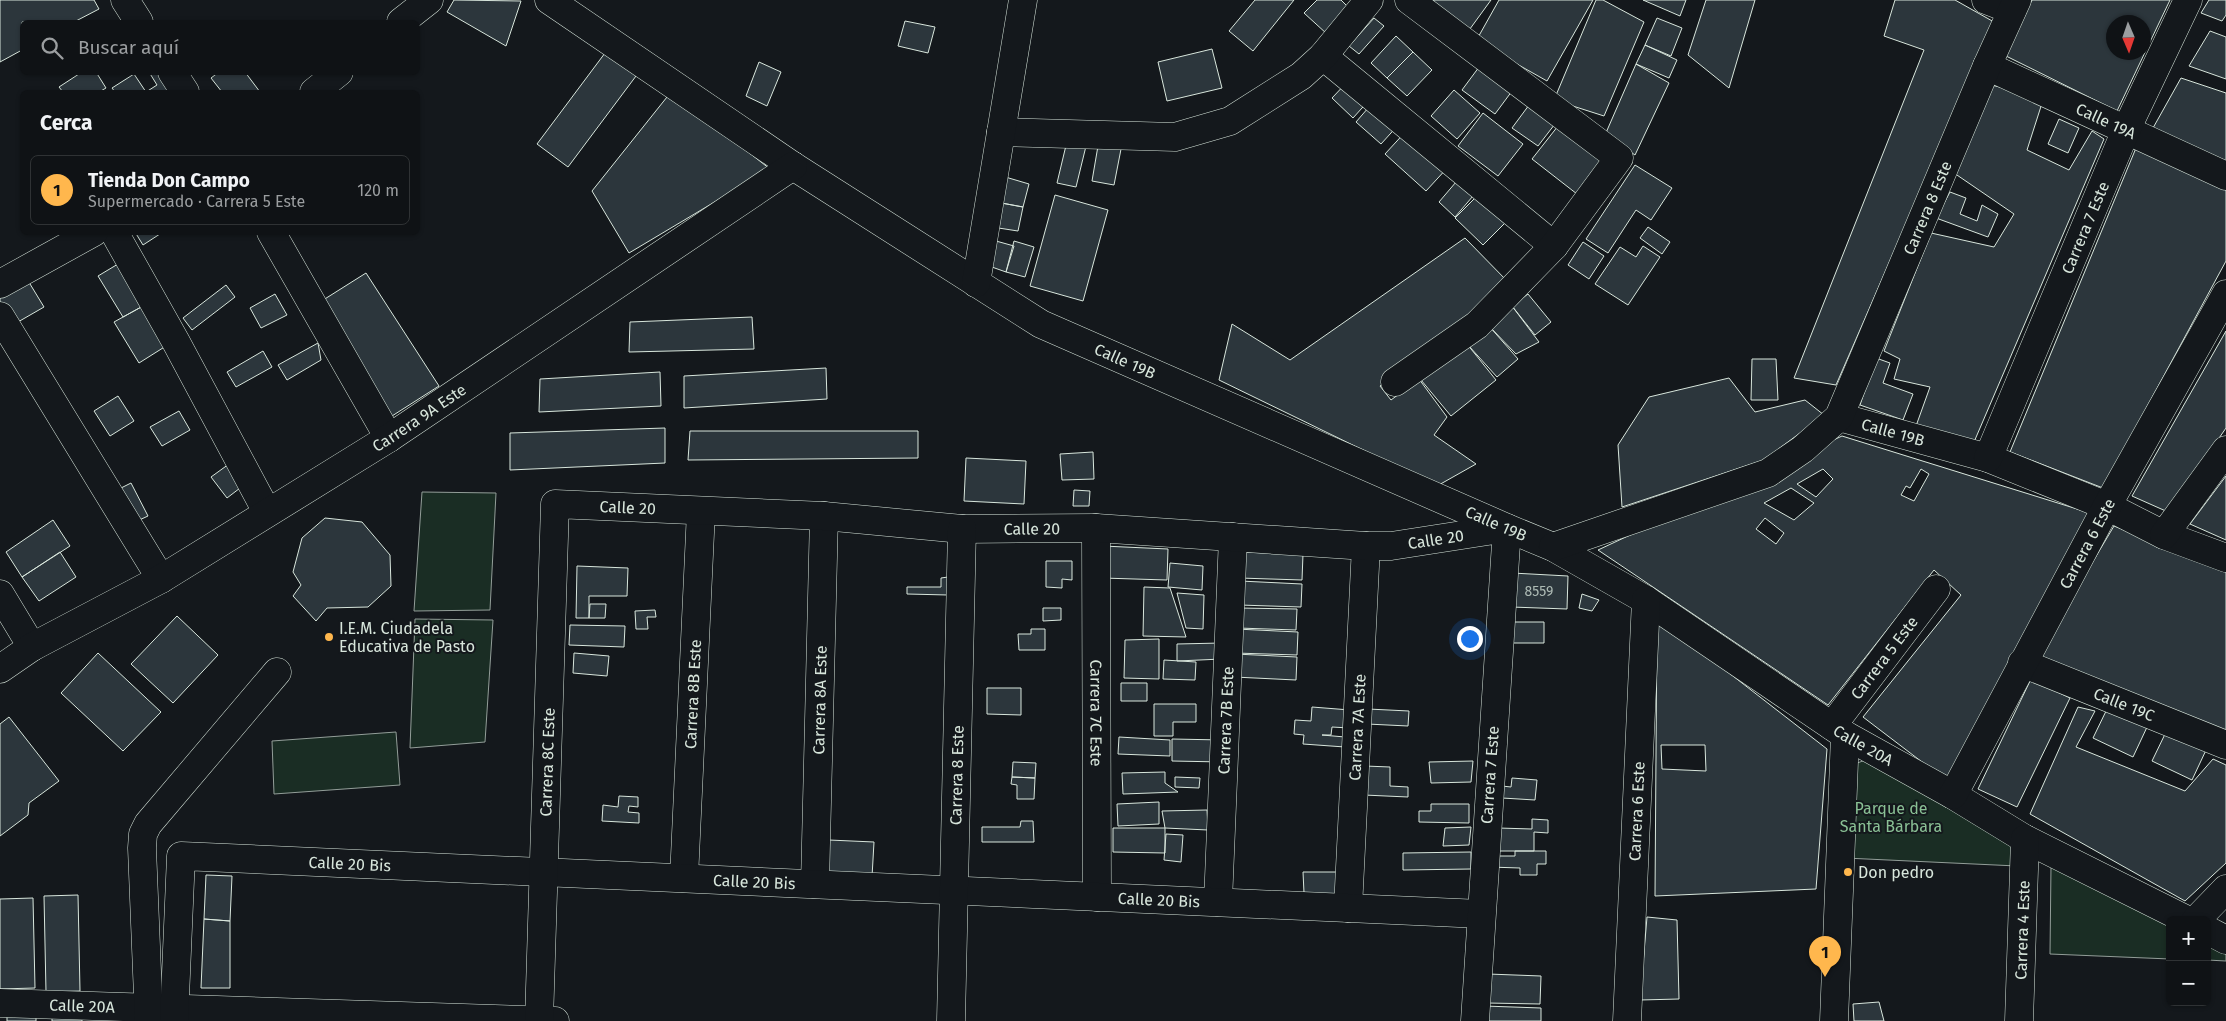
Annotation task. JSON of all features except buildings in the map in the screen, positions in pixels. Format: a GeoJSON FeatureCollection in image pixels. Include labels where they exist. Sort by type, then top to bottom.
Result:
{"type":"FeatureCollection","features":[{"type":"Feature","properties":{"kind":"street"},"geometry":{"type":"LineString","coordinates":[[125,0],[138,20]]}},
{"type":"Feature","properties":{"kind":"street"},"geometry":{"type":"LineString","coordinates":[[404,20],[429,0]]}},
{"type":"Feature","properties":{"kind":"street","name":"Calle 19B"},"geometry":{"type":"LineString","coordinates":[[549,0],[793,166],[1040,324],[1553,547],[1768,473],[1804,449],[1839,417],[1988,458],[2108,506],[2164,535],[2226,558]]}},
{"type":"Feature","properties":{"kind":"street"},"geometry":{"type":"LineString","coordinates":[[976,283],[1023,0]]}},
{"type":"Feature","properties":{"kind":"street"},"geometry":{"type":"LineString","coordinates":[[1001,132],[1175,137],[1230,121],[1301,76],[1322,56],[1369,0]]}},
{"type":"Feature","properties":{"kind":"street"},"geometry":{"type":"LineString","coordinates":[[1396,382],[1477,325],[1554,246],[1619,158],[1409,0]]}},
{"type":"Feature","properties":{"kind":"street"},"geometry":{"type":"LineString","coordinates":[[1986,0],[2015,5]]}},
{"type":"Feature","properties":{"kind":"street","name":"Carrera 7 Este"},"geometry":{"type":"LineString","coordinates":[[1988,458],[2126,130],[2188,0]]}},
{"type":"Feature","properties":{"kind":"street","name":"Carrera 8 Este"},"geometry":{"type":"LineString","coordinates":[[1839,417],[1987,66],[2015,5]]}},
{"type":"Feature","properties":{"kind":"street"},"geometry":{"type":"LineString","coordinates":[[1322,56],[1554,246]]}},
{"type":"Feature","properties":{"kind":"street","name":"Calle 19A"},"geometry":{"type":"LineString","coordinates":[[1987,66],[2226,176]]}},
{"type":"Feature","properties":{"kind":"street"},"geometry":{"type":"LineString","coordinates":[[174,75],[184,90]]}},
{"type":"Feature","properties":{"kind":"street"},"geometry":{"type":"LineString","coordinates":[[316,90],[335,75]]}},
{"type":"Feature","properties":{"kind":"street","name":"Carrera 9A Este"},"geometry":{"type":"LineString","coordinates":[[0,669],[32,647],[161,579],[389,438],[793,166]]}},
{"type":"Feature","properties":{"kind":"street"},"geometry":{"type":"LineString","coordinates":[[0,284],[89,235]]}},
{"type":"Feature","properties":{"kind":"street"},"geometry":{"type":"LineString","coordinates":[[116,235],[176,342],[267,512]]}},
{"type":"Feature","properties":{"kind":"street"},"geometry":{"type":"LineString","coordinates":[[273,235],[389,438]]}},
{"type":"Feature","properties":{"kind":"street","name":"Carrera 6 Este"},"geometry":{"type":"LineString","coordinates":[[1953,795],[2022,663],[2226,294]]}},
{"type":"Feature","properties":{"kind":"street"},"geometry":{"type":"LineString","coordinates":[[0,316],[161,579]]}},
{"type":"Feature","properties":{"kind":"street"},"geometry":{"type":"LineString","coordinates":[[2164,535],[2226,450]]}},
{"type":"Feature","properties":{"kind":"street","name":"Calle 20"},"geometry":{"type":"LineString","coordinates":[[555,504],[824,516],[962,529],[1096,528],[1366,546],[1390,546],[1507,528]]}},
{"type":"Feature","properties":{"kind":"street","name":"Carrera 8C Este"},"geometry":{"type":"LineString","coordinates":[[539,1021],[555,504]]}},
{"type":"Feature","properties":{"kind":"street","name":"Carrera 8B Este"},"geometry":{"type":"LineString","coordinates":[[684,878],[701,511]]}},
{"type":"Feature","properties":{"kind":"street","name":"Carrera 8A Este"},"geometry":{"type":"LineString","coordinates":[[815,884],[824,516]]}},
{"type":"Feature","properties":{"kind":"street","name":"Carrera 7C Este"},"geometry":{"type":"LineString","coordinates":[[1096,528],[1097,897]]}},
{"type":"Feature","properties":{"kind":"street","name":"Carrera 7 Este"},"geometry":{"type":"LineString","coordinates":[[1475,1021],[1507,528]]}},
{"type":"Feature","properties":{"kind":"street","name":"Carrera 8 Este"},"geometry":{"type":"LineString","coordinates":[[951,1021],[962,529]]}},
{"type":"Feature","properties":{"kind":"street","name":"Carrera 7B Este"},"geometry":{"type":"LineString","coordinates":[[1218,902],[1233,537]]}},
{"type":"Feature","properties":{"kind":"street","name":"Carrera 7A Este"},"geometry":{"type":"LineString","coordinates":[[1348,908],[1366,546]]}},
{"type":"Feature","properties":{"kind":"street","name":"Calle 20A"},"geometry":{"type":"LineString","coordinates":[[1553,547],[1646,600],[1838,731],[1953,795],[2025,839],[2179,916]]}},
{"type":"Feature","properties":{"kind":"street","name":"Carrera 5 Este"},"geometry":{"type":"LineString","coordinates":[[1838,731],[1936,589]]}},
{"type":"Feature","properties":{"kind":"street"},"geometry":{"type":"LineString","coordinates":[[0,594],[32,647]]}},
{"type":"Feature","properties":{"kind":"street","name":"Carrera 6 Este"},"geometry":{"type":"LineString","coordinates":[[1627,1021],[1646,600]]}},
{"type":"Feature","properties":{"kind":"street","name":"Calle 19C"},"geometry":{"type":"LineString","coordinates":[[2022,663],[2226,745]]}},
{"type":"Feature","properties":{"kind":"street"},"geometry":{"type":"LineString","coordinates":[[162,1015],[142,848],[143,834],[148,824],[277,672]]}},
{"type":"Feature","properties":{"kind":"street"},"geometry":{"type":"LineString","coordinates":[[1834,1021],[1838,731]]}},
{"type":"Feature","properties":{"kind":"street","name":"Carrera 4 Este"},"geometry":{"type":"LineString","coordinates":[[2020,1021],[2025,839]]}},
{"type":"Feature","properties":{"kind":"street","name":"Calle 20 Bis"},"geometry":{"type":"LineString","coordinates":[[162,1015],[181,856],[1481,914]]}},
{"type":"Feature","properties":{"kind":"street"},"geometry":{"type":"LineString","coordinates":[[2200,916],[2226,889]]}},
{"type":"Feature","properties":{"kind":"street"},"geometry":{"type":"LineString","coordinates":[[2211,932],[2226,940]]}},
{"type":"Feature","properties":{"kind":"street","name":"Calle 20A"},"geometry":{"type":"LineString","coordinates":[[0,1003],[162,1015],[555,1021]]}},
{"type":"Feature","properties":{"kind":"green space"},"geometry":{"type":"Polygon","coordinates":[[[422,492],[496,493],[490,610],[414,611],[422,492]]]}},
{"type":"Feature","properties":{"kind":"green space"},"geometry":{"type":"Polygon","coordinates":[[[415,619],[493,620],[485,742],[410,748],[415,619]]]}},
{"type":"Feature","properties":{"kind":"green space"},"geometry":{"type":"Polygon","coordinates":[[[396,732],[400,785],[274,794],[272,741],[396,732]]]}},
{"type":"Feature","properties":{"kind":"green space","name":"Parque de Santa Bárbara"},"geometry":{"type":"Polygon","coordinates":[[[1873,757],[2017,841],[2017,866],[1845,858],[1847,767],[1873,757]]]}},
{"type":"Feature","properties":{"kind":"green space"},"geometry":{"type":"Polygon","coordinates":[[[2051,866],[2166,922],[2166,959],[2050,954],[2051,866]]]}},
{"type":"Feature","properties":{"kind":"green space"},"geometry":{"type":"Polygon","coordinates":[[[2211,945],[2226,952],[2226,961],[2211,960],[2211,945]]]}},
{"type":"Feature","properties":{"kind":"place","name":"I.E.M. Ciudadela Educativa de Pasto"},"geometry":{"type":"Point","coordinates":[329,637]}},
{"type":"Feature","properties":{"kind":"place","name":"Don pedro"},"geometry":{"type":"Point","coordinates":[1848,872]}},
{"type":"Feature","properties":{"kind":"place","name":"Tienda Don Campo"},"geometry":{"type":"Point","coordinates":[1825,977]}}]}
